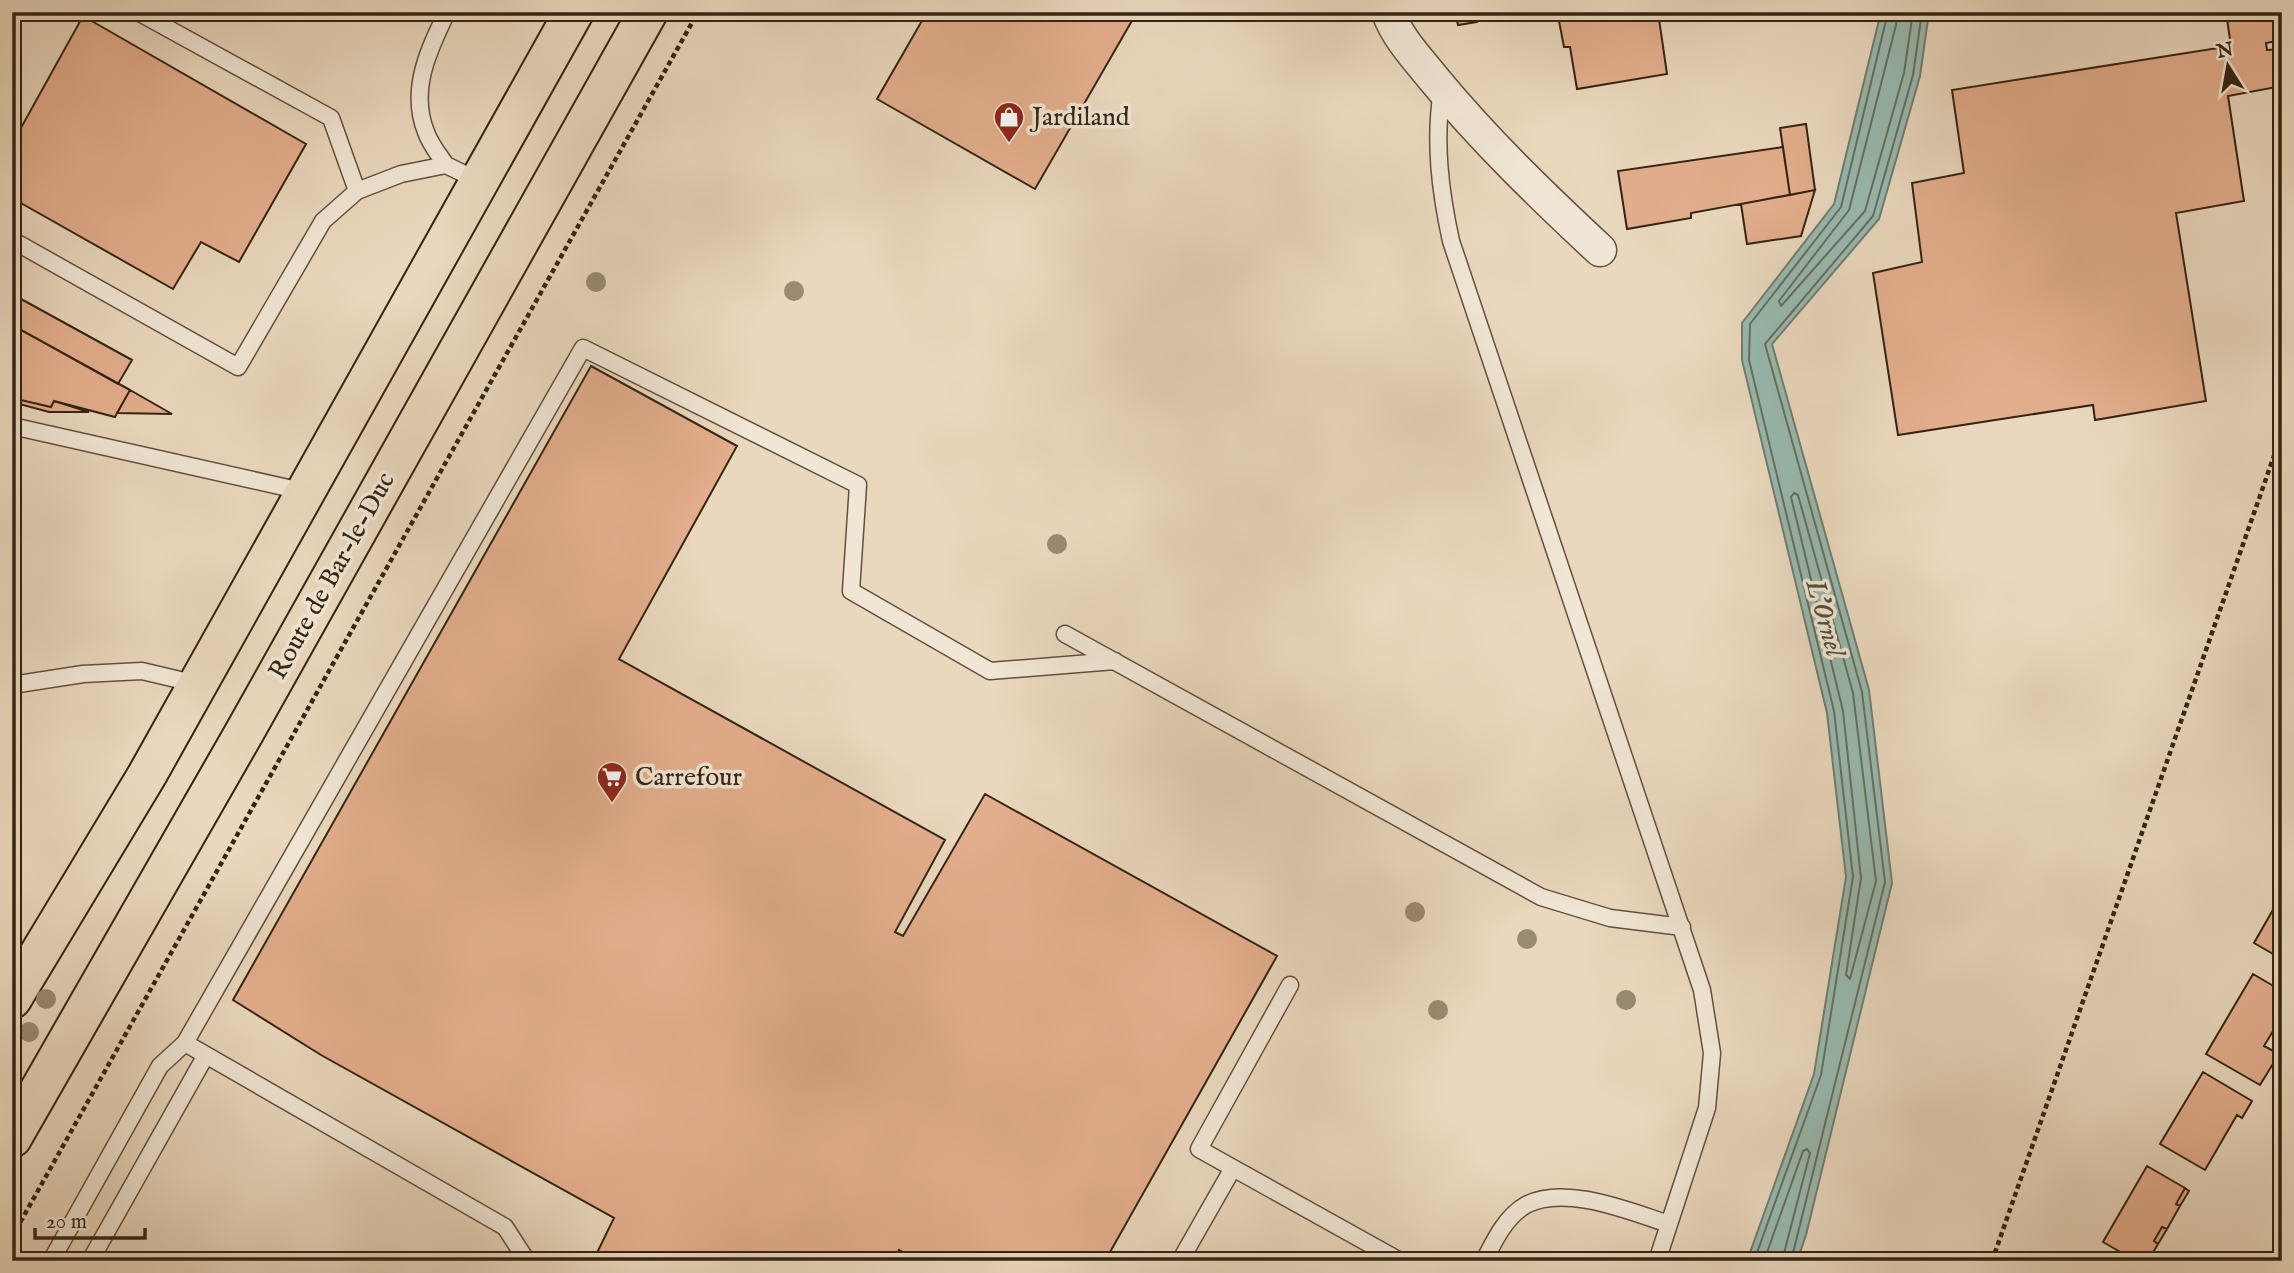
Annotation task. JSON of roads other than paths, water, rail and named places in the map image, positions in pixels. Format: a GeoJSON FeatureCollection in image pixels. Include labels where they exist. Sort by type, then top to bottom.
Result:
{"type":"FeatureCollection","features":[{"type":"Feature","properties":{"kind":"main road"},"geometry":{"type":"LineString","coordinates":[[12,999],[197,684],[574,12]]}},
{"type":"Feature","properties":{"kind":"main road","name":"Route de Bar-le-Duc"},"geometry":{"type":"LineString","coordinates":[[12,1138],[244,733],[648,12]]}},
{"type":"Feature","properties":{"kind":"street"},"geometry":{"type":"LineString","coordinates":[[1388,12],[1392,25],[1442,89],[1518,174],[1600,250]]}},
{"type":"Feature","properties":{"kind":"lane"},"geometry":{"type":"LineString","coordinates":[[138,12],[331,118],[357,191]]}},
{"type":"Feature","properties":{"kind":"lane"},"geometry":{"type":"LineString","coordinates":[[447,12],[425,58],[419,95],[425,132],[446,165],[481,182]]}},
{"type":"Feature","properties":{"kind":"lane"},"geometry":{"type":"LineString","coordinates":[[1442,89],[1438,156],[1442,198],[1451,241],[1702,990],[1712,1053],[1707,1108],[1657,1261]]}},
{"type":"Feature","properties":{"kind":"lane"},"geometry":{"type":"LineString","coordinates":[[12,240],[238,367],[323,220],[357,191],[401,174],[446,165]]}},
{"type":"Feature","properties":{"kind":"lane"},"geometry":{"type":"LineString","coordinates":[[51,1261],[160,1066],[185,1043],[583,348],[858,485],[851,591],[989,671],[1115,661]]}},
{"type":"Feature","properties":{"kind":"lane"},"geometry":{"type":"LineString","coordinates":[[12,426],[306,492]]}},
{"type":"Feature","properties":{"kind":"lane"},"geometry":{"type":"LineString","coordinates":[[1065,634],[1541,897],[1610,918],[1682,926]]}},
{"type":"Feature","properties":{"kind":"lane"},"geometry":{"type":"LineString","coordinates":[[12,685],[83,674],[142,671],[197,684]]}},
{"type":"Feature","properties":{"kind":"lane"},"geometry":{"type":"LineString","coordinates":[[1290,985],[1199,1149],[1400,1261]]}},
{"type":"Feature","properties":{"kind":"lane"},"geometry":{"type":"LineString","coordinates":[[185,1043],[505,1227],[522,1248],[527,1261]]}},
{"type":"Feature","properties":{"kind":"lane"},"geometry":{"type":"LineString","coordinates":[[90,1261],[206,1055]]}},
{"type":"Feature","properties":{"kind":"lane"},"geometry":{"type":"LineString","coordinates":[[1180,1261],[1233,1168]]}},
{"type":"Feature","properties":{"kind":"lane"},"geometry":{"type":"LineString","coordinates":[[1483,1261],[1502,1228],[1527,1205],[1560,1197],[1599,1203],[1669,1224]]}},
{"type":"Feature","properties":{"kind":"water","name":"L'Ornel"},"geometry":{"type":"Polygon","coordinates":[[[1881,12],[1929,12],[1920,76],[1879,219],[1772,344],[1869,690],[1892,883],[1806,1235],[1797,1261],[1747,1261],[1814,1074],[1846,877],[1827,713],[1742,360],[1742,323],[1834,204],[1881,12]]]}},
{"type":"Feature","properties":{"kind":"place","name":"Jardiland"},"geometry":{"type":"Point","coordinates":[1009,144]}},
{"type":"Feature","properties":{"kind":"place","name":"Carrefour"},"geometry":{"type":"Point","coordinates":[612,804]}}]}
